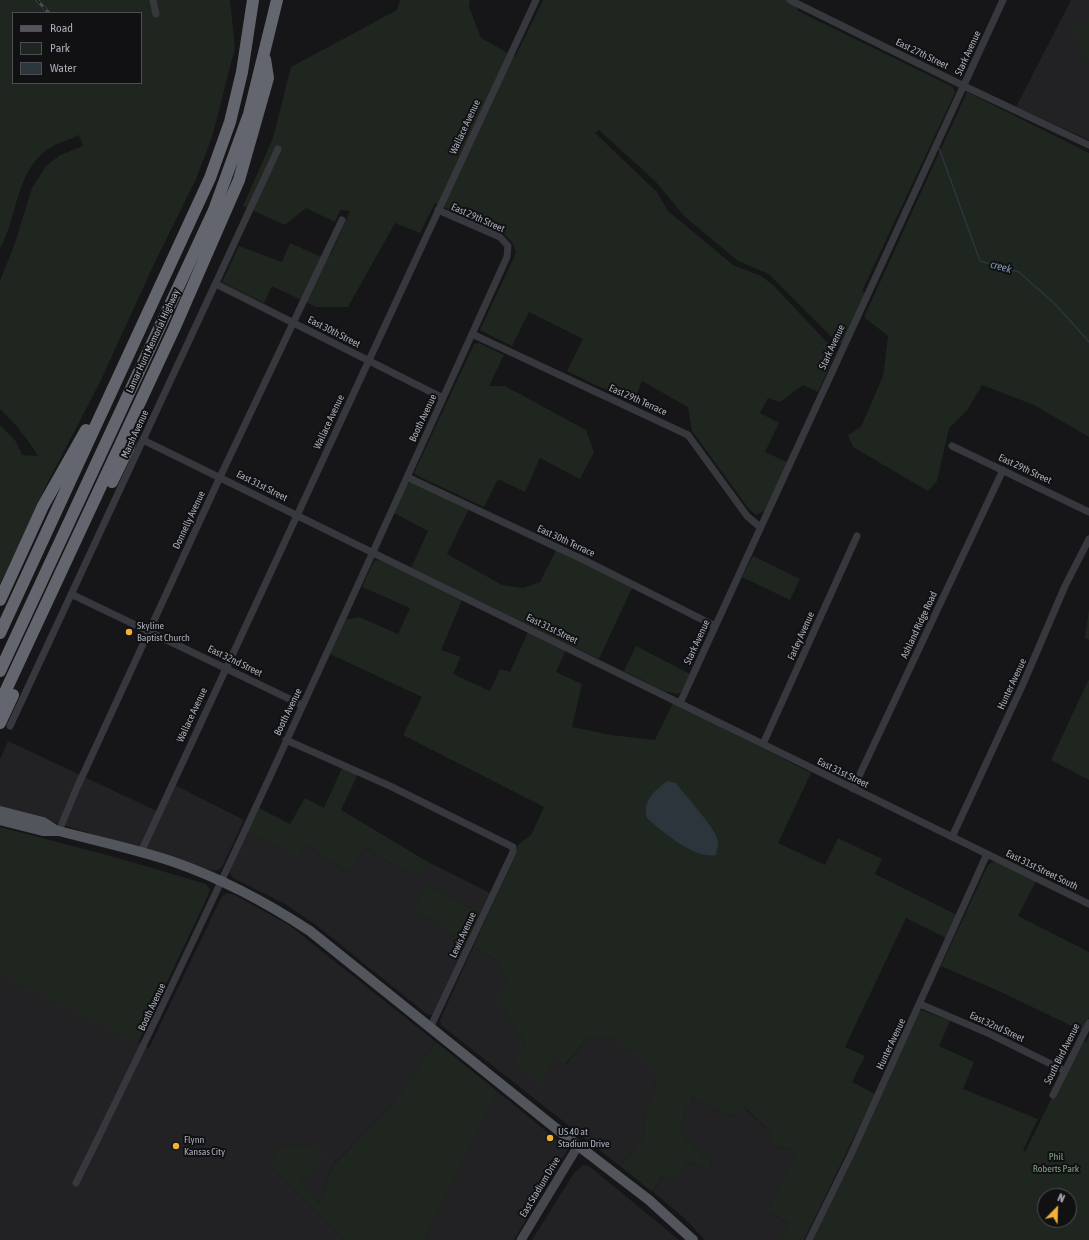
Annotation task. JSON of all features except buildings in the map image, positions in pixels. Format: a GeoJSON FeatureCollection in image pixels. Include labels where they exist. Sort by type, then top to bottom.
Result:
{"type":"FeatureCollection","features":[{"type":"Feature","properties":{"kind":"highway","name":"Lamar Hunt Memorial Highway"},"geometry":{"type":"LineString","coordinates":[[0,633],[210,178],[230,122],[240,80],[253,0]]}},
{"type":"Feature","properties":{"kind":"highway","name":"Lamar Hunt Memorial Highway"},"geometry":{"type":"LineString","coordinates":[[0,672],[214,210],[250,114],[277,0]]}},
{"type":"Feature","properties":{"kind":"highway"},"geometry":{"type":"LineString","coordinates":[[0,703],[142,399],[239,180],[268,78],[264,54]]}},
{"type":"Feature","properties":{"kind":"highway"},"geometry":{"type":"LineString","coordinates":[[5,724],[128,449],[139,415],[142,399]]}},
{"type":"Feature","properties":{"kind":"highway"},"geometry":{"type":"LineString","coordinates":[[0,600],[43,506],[91,420],[108,400]]}},
{"type":"Feature","properties":{"kind":"main road"},"geometry":{"type":"LineString","coordinates":[[0,811],[43,822],[59,832]]}},
{"type":"Feature","properties":{"kind":"main road"},"geometry":{"type":"LineString","coordinates":[[0,820],[43,832],[59,832],[172,861],[221,880],[278,910],[310,931],[578,1146],[649,1200],[693,1240]]}},
{"type":"Feature","properties":{"kind":"main road","name":"East Stadium Drive"},"geometry":{"type":"LineString","coordinates":[[521,1240],[578,1146]]}},
{"type":"Feature","properties":{"kind":"street"},"geometry":{"type":"LineString","coordinates":[[153,0],[156,14]]}},
{"type":"Feature","properties":{"kind":"street","name":"Wallace Avenue"},"geometry":{"type":"LineString","coordinates":[[141,852],[536,0]]}},
{"type":"Feature","properties":{"kind":"street","name":"East 27th Street"},"geometry":{"type":"LineString","coordinates":[[790,0],[800,2],[964,86],[1089,145]]}},
{"type":"Feature","properties":{"kind":"street","name":"Stark Avenue"},"geometry":{"type":"LineString","coordinates":[[680,703],[1003,0]]}},
{"type":"Feature","properties":{"kind":"street","name":"Marsh Avenue"},"geometry":{"type":"LineString","coordinates":[[5,724],[71,594],[278,149]]}},
{"type":"Feature","properties":{"kind":"street","name":"East 29th Street"},"geometry":{"type":"LineString","coordinates":[[438,210],[500,237],[508,246]]}},
{"type":"Feature","properties":{"kind":"street","name":"Donnelly Avenue"},"geometry":{"type":"LineString","coordinates":[[59,832],[75,792],[220,477],[342,220]]}},
{"type":"Feature","properties":{"kind":"street","name":"Booth Avenue"},"geometry":{"type":"LineString","coordinates":[[76,1184],[154,1026],[286,740],[507,257],[508,246]]}},
{"type":"Feature","properties":{"kind":"street","name":"East 30th Street"},"geometry":{"type":"LineString","coordinates":[[216,284],[443,398]]}},
{"type":"Feature","properties":{"kind":"street","name":"East 29th Terrace"},"geometry":{"type":"LineString","coordinates":[[472,334],[688,435],[747,516],[760,527]]}},
{"type":"Feature","properties":{"kind":"street","name":"East 31st Street"},"geometry":{"type":"LineString","coordinates":[[143,440],[987,854]]}},
{"type":"Feature","properties":{"kind":"street","name":"East 29th Street"},"geometry":{"type":"LineString","coordinates":[[952,446],[1089,512]]}},
{"type":"Feature","properties":{"kind":"street","name":"Ashland Ridge Road"},"geometry":{"type":"LineString","coordinates":[[853,789],[1003,470]]}},
{"type":"Feature","properties":{"kind":"street","name":"East 30th Terrace"},"geometry":{"type":"LineString","coordinates":[[407,477],[586,562],[715,626]]}},
{"type":"Feature","properties":{"kind":"street","name":"Farley Avenue"},"geometry":{"type":"LineString","coordinates":[[763,744],[857,536]]}},
{"type":"Feature","properties":{"kind":"street","name":"Hunter Avenue"},"geometry":{"type":"LineString","coordinates":[[952,837],[1026,677],[1065,586],[1089,539]]}},
{"type":"Feature","properties":{"kind":"street","name":"East 32nd Street"},"geometry":{"type":"LineString","coordinates":[[71,594],[302,705]]}},
{"type":"Feature","properties":{"kind":"street","name":"Lewis Avenue"},"geometry":{"type":"LineString","coordinates":[[286,740],[425,803],[510,844],[513,850],[430,1028]]}},
{"type":"Feature","properties":{"kind":"street","name":"Hunter Avenue"},"geometry":{"type":"LineString","coordinates":[[809,1240],[920,1004],[987,854]]}},
{"type":"Feature","properties":{"kind":"street","name":"East 31st Street South"},"geometry":{"type":"LineString","coordinates":[[987,854],[1089,904]]}},
{"type":"Feature","properties":{"kind":"street","name":"East 32nd Street"},"geometry":{"type":"LineString","coordinates":[[920,1004],[990,1034],[1065,1071]]}},
{"type":"Feature","properties":{"kind":"street","name":"South Bird Avenue"},"geometry":{"type":"LineString","coordinates":[[1053,1095],[1089,1023]]}},
{"type":"Feature","properties":{"kind":"shaded area"},"geometry":{"type":"Polygon","coordinates":[[[1071,0],[1089,0],[1089,140],[1016,107],[1071,0]]]}},
{"type":"Feature","properties":{"kind":"shaded area"},"geometry":{"type":"Polygon","coordinates":[[[8,741],[161,813],[175,785],[244,820],[223,865],[220,869],[214,871],[0,806],[0,759],[8,741]]]}},
{"type":"Feature","properties":{"kind":"shaded area"},"geometry":{"type":"Polygon","coordinates":[[[247,832],[298,856],[305,844],[348,872],[366,847],[399,868],[423,876],[428,862],[490,893],[480,913],[427,886],[412,907],[465,945],[434,1015],[428,1015],[316,925],[285,904],[233,878],[229,870],[247,832]]]}},
{"type":"Feature","properties":{"kind":"shaded area"},"geometry":{"type":"Polygon","coordinates":[[[227,893],[235,895],[289,925],[436,1042],[392,1105],[333,1164],[319,1203],[300,1184],[323,1158],[278,1148],[270,1166],[344,1240],[0,1240],[0,974],[149,1048],[222,896],[227,893]]]}},
{"type":"Feature","properties":{"kind":"shaded area"},"geometry":{"type":"Polygon","coordinates":[[[473,947],[495,959],[507,980],[508,1017],[526,1044],[542,1084],[555,1057],[566,1065],[586,1039],[611,1038],[655,1066],[656,1090],[643,1120],[644,1136],[620,1166],[441,1025],[440,1020],[473,947]]]}},
{"type":"Feature","properties":{"kind":"shaded area"},"geometry":{"type":"Polygon","coordinates":[[[497,1091],[568,1149],[514,1240],[425,1240],[497,1091]]]}},
{"type":"Feature","properties":{"kind":"shaded area"},"geometry":{"type":"Polygon","coordinates":[[[693,1097],[734,1117],[744,1108],[773,1134],[771,1146],[792,1149],[795,1153],[767,1211],[788,1223],[779,1240],[705,1240],[684,1218],[653,1192],[663,1176],[677,1181],[687,1161],[710,1170],[712,1163],[688,1141],[679,1127],[693,1097]]]}},
{"type":"Feature","properties":{"kind":"shaded area"},"geometry":{"type":"Polygon","coordinates":[[[583,1165],[589,1166],[679,1240],[532,1240],[574,1173],[583,1165]]]}},
{"type":"Feature","properties":{"kind":"green space"},"geometry":{"type":"Polygon","coordinates":[[[0,0],[230,0],[235,48],[212,137],[196,179],[154,264],[101,380],[46,486],[0,584],[0,425],[15,440],[22,455],[38,456],[21,431],[0,409],[0,281],[15,243],[32,188],[46,166],[60,155],[83,146],[79,135],[48,149],[37,159],[29,170],[18,196],[6,236],[0,248],[0,0]]]}},
{"type":"Feature","properties":{"kind":"green space"},"geometry":{"type":"Polygon","coordinates":[[[400,0],[470,0],[469,7],[481,38],[515,57],[543,0],[797,0],[798,11],[953,87],[955,93],[862,291],[865,293],[842,343],[839,344],[769,274],[738,261],[684,216],[655,181],[599,130],[595,133],[657,192],[668,211],[733,265],[761,276],[773,285],[836,352],[818,392],[803,385],[780,402],[768,398],[760,413],[779,423],[765,452],[787,462],[766,510],[756,515],[749,509],[692,431],[688,407],[642,381],[633,403],[567,371],[583,339],[529,312],[512,346],[480,330],[516,253],[513,243],[504,234],[435,203],[420,233],[395,223],[348,307],[316,307],[272,286],[264,303],[222,282],[239,246],[282,262],[290,243],[319,256],[331,254],[350,211],[340,210],[335,222],[306,208],[285,225],[243,206],[273,138],[291,67],[397,10],[400,0]]]}},
{"type":"Feature","properties":{"kind":"green space"},"geometry":{"type":"Polygon","coordinates":[[[1089,22],[1089,62],[1086,54],[1081,56],[1079,53],[1082,49],[1074,28],[1089,22]]]}},
{"type":"Feature","properties":{"kind":"green space"},"geometry":{"type":"Polygon","coordinates":[[[967,92],[1089,153],[1089,437],[1034,405],[982,385],[968,409],[949,428],[937,481],[928,491],[853,447],[848,435],[861,427],[883,376],[888,336],[864,317],[967,92]]]}},
{"type":"Feature","properties":{"kind":"green space"},"geometry":{"type":"Polygon","coordinates":[[[479,343],[504,355],[489,386],[505,386],[586,430],[594,452],[580,479],[540,458],[525,492],[498,479],[484,507],[414,473],[474,344],[479,343]]]}},
{"type":"Feature","properties":{"kind":"green space"},"geometry":{"type":"Polygon","coordinates":[[[412,482],[469,509],[447,554],[502,585],[523,588],[540,582],[556,550],[632,588],[599,659],[411,568],[428,531],[394,513],[408,483],[412,482]]]}},
{"type":"Feature","properties":{"kind":"green space"},"geometry":{"type":"Polygon","coordinates":[[[753,556],[800,579],[790,600],[742,577],[753,556]]]}},
{"type":"Feature","properties":{"kind":"green space"},"geometry":{"type":"Polygon","coordinates":[[[376,560],[381,561],[462,600],[441,650],[461,657],[453,674],[490,691],[500,669],[510,672],[528,632],[566,650],[556,672],[582,684],[572,727],[611,735],[655,740],[673,703],[811,773],[778,843],[825,865],[838,838],[882,859],[875,874],[957,915],[946,938],[906,918],[845,1047],[865,1056],[852,1082],[875,1094],[804,1240],[779,1240],[788,1223],[767,1211],[795,1153],[792,1149],[770,1146],[773,1134],[745,1108],[734,1117],[693,1097],[679,1127],[688,1141],[712,1163],[710,1170],[687,1161],[677,1181],[663,1176],[652,1192],[620,1166],[644,1136],[643,1120],[656,1089],[654,1066],[611,1038],[586,1039],[565,1065],[555,1057],[542,1085],[513,1061],[526,1044],[508,1017],[500,999],[507,980],[495,959],[473,947],[516,854],[518,845],[531,835],[544,807],[403,735],[422,697],[330,654],[346,620],[359,617],[398,634],[410,608],[362,587],[373,563],[376,560]]]}},
{"type":"Feature","properties":{"kind":"green space"},"geometry":{"type":"Polygon","coordinates":[[[1089,609],[1089,640],[1085,638],[1089,609]]]}},
{"type":"Feature","properties":{"kind":"green space"},"geometry":{"type":"Polygon","coordinates":[[[636,646],[690,674],[681,692],[678,694],[664,691],[624,671],[636,646]]]}},
{"type":"Feature","properties":{"kind":"green space"},"geometry":{"type":"Polygon","coordinates":[[[1089,679],[1089,780],[1051,760],[1089,679]]]}},
{"type":"Feature","properties":{"kind":"green space"},"geometry":{"type":"Polygon","coordinates":[[[342,768],[358,774],[341,810],[428,862],[423,876],[399,868],[366,847],[348,872],[305,844],[298,857],[247,832],[259,808],[290,824],[305,798],[324,808],[342,768]]]}},
{"type":"Feature","properties":{"kind":"green space"},"geometry":{"type":"Polygon","coordinates":[[[0,827],[118,858],[206,884],[210,890],[138,1043],[0,974],[0,827]]]}},
{"type":"Feature","properties":{"kind":"green space"},"geometry":{"type":"Polygon","coordinates":[[[993,862],[1036,881],[1018,916],[1089,952],[1089,1017],[1082,1031],[1001,992],[941,966],[988,865],[993,862]]]}},
{"type":"Feature","properties":{"kind":"green space"},"geometry":{"type":"Polygon","coordinates":[[[427,886],[480,913],[465,945],[412,907],[427,886]]]}},
{"type":"Feature","properties":{"kind":"green space","name":"Phil Roberts Park"},"geometry":{"type":"Polygon","coordinates":[[[922,1010],[950,1021],[939,1046],[974,1062],[963,1089],[1038,1119],[1023,1150],[1025,1152],[1081,1039],[1086,1042],[1089,1036],[1089,1240],[813,1240],[919,1012],[922,1010]]]}},
{"type":"Feature","properties":{"kind":"green space"},"geometry":{"type":"Polygon","coordinates":[[[436,1042],[497,1091],[425,1240],[344,1240],[270,1166],[278,1148],[314,1147],[324,1158],[300,1184],[319,1203],[333,1165],[392,1105],[436,1042]]]}},
{"type":"Feature","properties":{"kind":"water"},"geometry":{"type":"Polygon","coordinates":[[[667,781],[676,783],[712,829],[718,842],[716,855],[699,853],[689,849],[670,837],[647,818],[646,806],[650,797],[667,781]]]}},
{"type":"Feature","properties":{"kind":"waterway","name":"creek"},"geometry":{"type":"LineString","coordinates":[[939,148],[980,261],[1019,272],[1056,305],[1089,342]]}},
{"type":"Feature","properties":{"kind":"railway"},"geometry":{"type":"LineString","coordinates":[[37,0],[48,12]]}},
{"type":"Feature","properties":{"kind":"place","name":"Skyline Baptist Church"},"geometry":{"type":"Point","coordinates":[129,632]}},
{"type":"Feature","properties":{"kind":"place","name":"US 40 at Stadium Drive"},"geometry":{"type":"Point","coordinates":[550,1138]}},
{"type":"Feature","properties":{"kind":"place","name":"Flynn Kansas City"},"geometry":{"type":"Point","coordinates":[176,1146]}}]}
